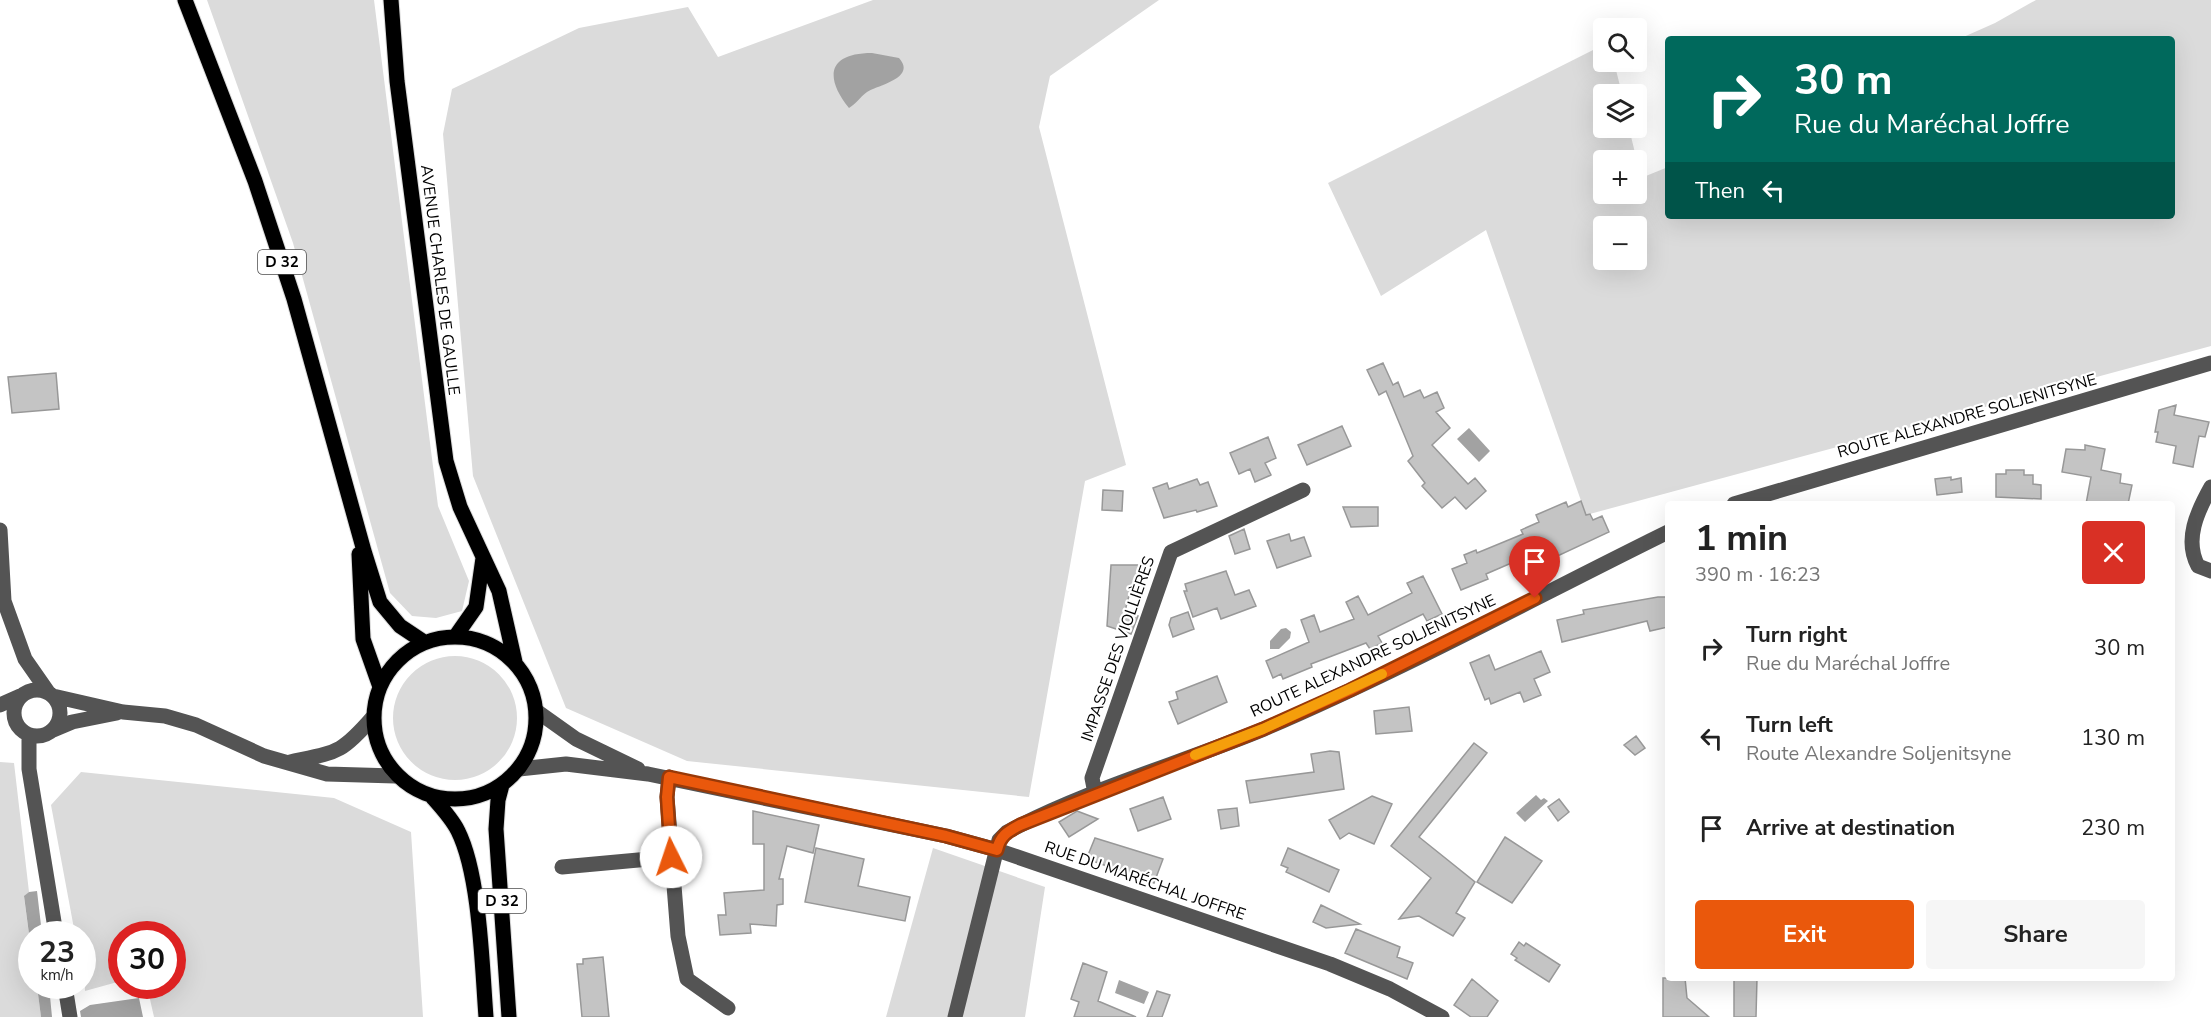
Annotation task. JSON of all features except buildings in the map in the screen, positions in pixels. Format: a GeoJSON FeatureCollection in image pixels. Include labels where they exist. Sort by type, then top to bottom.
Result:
{"type":"FeatureCollection","features":[{"type":"Feature","properties":{"kind":"main road","name":"D 32"},"geometry":{"type":"LineString","coordinates":[[185,0],[255,181],[294,299],[380,602],[400,626],[424,642]]}},
{"type":"Feature","properties":{"kind":"main road","name":"AVENUE CHARLES DE GAULLE"},"geometry":{"type":"LineString","coordinates":[[391,0],[397,81],[440,425],[452,485],[499,591],[515,662]]}},
{"type":"Feature","properties":{"kind":"main road","name":"D 32"},"geometry":{"type":"LineString","coordinates":[[358,530],[363,639],[380,687]]}},
{"type":"Feature","properties":{"kind":"main road"},"geometry":{"type":"LineString","coordinates":[[455,637],[476,607],[483,558]]}},
{"type":"Feature","properties":{"kind":"main road"},"geometry":{"type":"LineString","coordinates":[[455,637],[474,640],[515,662],[525,674],[534,693],[538,712],[535,742],[519,769],[502,785],[458,799],[433,798],[395,776],[384,758],[373,717],[380,687],[388,668],[402,653],[424,642],[455,637]]}},
{"type":"Feature","properties":{"kind":"main road","name":"D 32"},"geometry":{"type":"LineString","coordinates":[[502,785],[498,800],[496,828],[509,1017]]}},
{"type":"Feature","properties":{"kind":"main road","name":"D 32"},"geometry":{"type":"LineString","coordinates":[[433,798],[455,825],[466,855],[477,915],[486,1017]]}},
{"type":"Feature","properties":{"kind":"street","name":"ROUTE ALEXANDRE SOLJENITSYNE"},"geometry":{"type":"LineString","coordinates":[[1744,501],[2211,363]]}},
{"type":"Feature","properties":{"kind":"street"},"geometry":{"type":"LineString","coordinates":[[2211,488],[2190,539],[2192,554],[2198,566],[2211,571]]}},
{"type":"Feature","properties":{"kind":"street","name":"IMPASSE DES VIOLLIÈRES"},"geometry":{"type":"LineString","coordinates":[[1095,794],[1092,778],[1171,552],[1303,490]]}},
{"type":"Feature","properties":{"kind":"street"},"geometry":{"type":"LineString","coordinates":[[0,530],[4,601],[25,659],[60,710],[29,769]]}},
{"type":"Feature","properties":{"kind":"street","name":"ROUTE ALEXANDRE SOLJENITSYNE"},"geometry":{"type":"LineString","coordinates":[[997,850],[999,840],[1007,832],[1095,794],[1263,729],[1350,690],[1665,533]]}},
{"type":"Feature","properties":{"kind":"street"},"geometry":{"type":"LineString","coordinates":[[25,659],[23,694],[14,710],[15,721],[25,733],[54,921]]}},
{"type":"Feature","properties":{"kind":"street"},"geometry":{"type":"LineString","coordinates":[[0,705],[39,689],[50,694],[123,712],[165,716],[196,725],[286,763],[327,774],[395,776]]}},
{"type":"Feature","properties":{"kind":"street"},"geometry":{"type":"LineString","coordinates":[[0,726],[25,733],[50,732],[72,722],[123,712]]}},
{"type":"Feature","properties":{"kind":"street","name":"RUE DU MARÉCHAL JOFFRE"},"geometry":{"type":"LineString","coordinates":[[538,712],[576,739],[648,774]]}},
{"type":"Feature","properties":{"kind":"street"},"geometry":{"type":"LineString","coordinates":[[286,763],[338,751],[354,741],[373,717]]}},
{"type":"Feature","properties":{"kind":"street","name":"RUE DU MARÉCHAL JOFFRE"},"geometry":{"type":"LineString","coordinates":[[519,769],[566,765],[669,777],[946,836],[997,850],[1330,964],[1390,989],[1442,1017]]}},
{"type":"Feature","properties":{"kind":"street"},"geometry":{"type":"LineString","coordinates":[[669,777],[667,797],[678,936],[687,979],[728,1008]]}},
{"type":"Feature","properties":{"kind":"street"},"geometry":{"type":"LineString","coordinates":[[955,1017],[997,850]]}},
{"type":"Feature","properties":{"kind":"street"},"geometry":{"type":"LineString","coordinates":[[562,867],[671,857]]}},
{"type":"Feature","properties":{"kind":"street"},"geometry":{"type":"LineString","coordinates":[[67,999],[70,1017]]}},
{"type":"Feature","properties":{"kind":"shaded area"},"geometry":{"type":"Polygon","coordinates":[[[207,0],[374,0],[438,506],[469,581],[462,611],[436,618],[412,616],[390,593],[293,243],[207,0]]]}},
{"type":"Feature","properties":{"kind":"shaded area"},"geometry":{"type":"Polygon","coordinates":[[[873,0],[1159,0],[1050,76],[1039,127],[1126,465],[1085,481],[1029,797],[687,761],[566,708],[473,476],[443,134],[452,89],[579,28],[688,7],[718,57],[873,0]]]}},
{"type":"Feature","properties":{"kind":"shaded area"},"geometry":{"type":"Polygon","coordinates":[[[2036,0],[2211,0],[2211,346],[1586,515],[1486,230],[1381,296],[1328,183],[1593,50],[1593,72],[1616,72],[1620,84],[1593,84],[1593,138],[1631,138],[1634,150],[1593,150],[1593,204],[1647,204],[1647,176],[1665,168],[1665,219],[2175,219],[2175,36],[1966,36],[2036,0]]]}},
{"type":"Feature","properties":{"kind":"shaded area"},"geometry":{"type":"Polygon","coordinates":[[[872,53],[899,58],[903,71],[894,80],[867,92],[849,108],[836,86],[835,69],[846,57],[872,53]]]}},
{"type":"Feature","properties":{"kind":"shaded area"},"geometry":{"type":"Polygon","coordinates":[[[1469,428],[1490,451],[1479,462],[1457,439],[1469,428]]]}},
{"type":"Feature","properties":{"kind":"shaded area"},"geometry":{"type":"Polygon","coordinates":[[[1286,628],[1291,632],[1290,638],[1279,649],[1270,649],[1270,641],[1281,629],[1286,628]]]}},
{"type":"Feature","properties":{"kind":"shaded area"},"geometry":{"type":"Polygon","coordinates":[[[455,656],[479,660],[499,674],[513,694],[517,718],[513,742],[499,762],[479,776],[455,780],[431,776],[411,762],[397,742],[393,718],[397,694],[411,674],[431,660],[455,656]]]}},
{"type":"Feature","properties":{"kind":"shaded area"},"geometry":{"type":"Polygon","coordinates":[[[0,762],[14,763],[29,892],[24,897],[27,921],[18,921],[18,999],[39,999],[41,1017],[0,1017],[0,762]]]}},
{"type":"Feature","properties":{"kind":"shaded area"},"geometry":{"type":"Polygon","coordinates":[[[81,772],[334,798],[411,832],[423,1017],[154,1017],[150,999],[186,999],[186,921],[108,921],[108,985],[96,988],[96,921],[73,921],[51,805],[81,772]]]}},
{"type":"Feature","properties":{"kind":"shaded area"},"geometry":{"type":"Polygon","coordinates":[[[1536,795],[1541,800],[1544,798],[1548,801],[1525,822],[1516,813],[1536,795]]]}},
{"type":"Feature","properties":{"kind":"shaded area"},"geometry":{"type":"Polygon","coordinates":[[[933,848],[1045,887],[1025,1017],[886,1017],[933,848]]]}},
{"type":"Feature","properties":{"kind":"shaded area"},"geometry":{"type":"Polygon","coordinates":[[[37,891],[40,921],[27,921],[24,896],[29,892],[37,891]]]}},
{"type":"Feature","properties":{"kind":"shaded area"},"geometry":{"type":"Polygon","coordinates":[[[1119,980],[1149,992],[1144,1004],[1115,993],[1119,980]]]}},
{"type":"Feature","properties":{"kind":"shaded area"},"geometry":{"type":"Polygon","coordinates":[[[39,999],[50,999],[52,1017],[41,1017],[39,999]]]}},
{"type":"Feature","properties":{"kind":"shaded area"},"geometry":{"type":"Polygon","coordinates":[[[139,999],[143,1017],[81,1017],[80,1011],[90,1005],[139,999]]]}},
{"type":"Feature","properties":{"kind":"slow traffic"},"geometry":{"type":"LineString","coordinates":[[1195,755],[1263,729],[1382,674]]}},
{"type":"Feature","properties":{"kind":"route"},"geometry":{"type":"LineString","coordinates":[[671,857],[667,797],[669,777],[946,836],[997,850],[999,840],[1007,832],[1020,825],[1263,729],[1350,690],[1535,598]]}}]}
